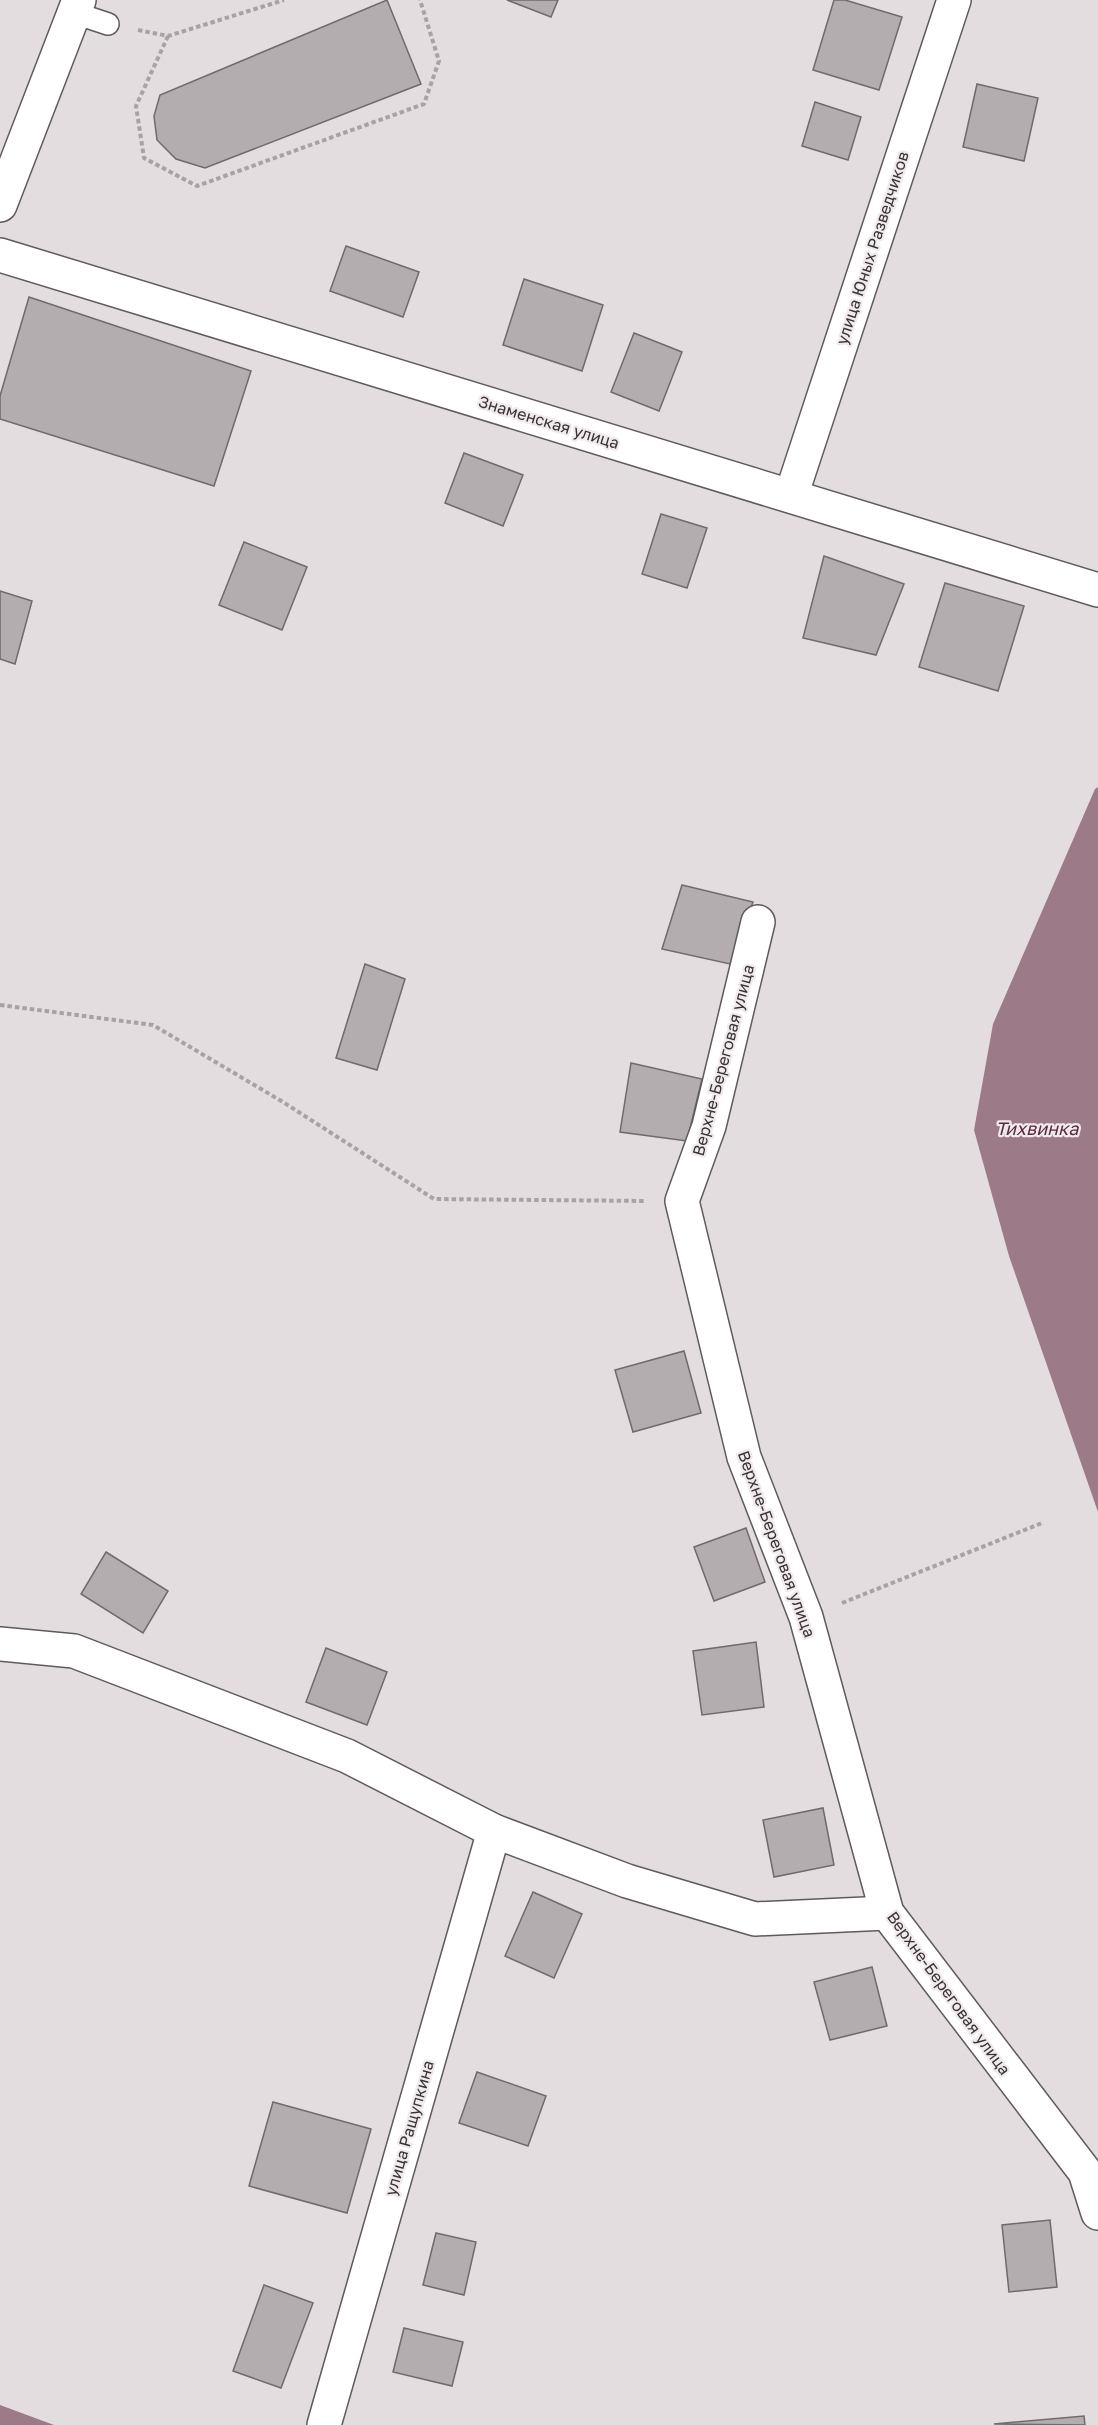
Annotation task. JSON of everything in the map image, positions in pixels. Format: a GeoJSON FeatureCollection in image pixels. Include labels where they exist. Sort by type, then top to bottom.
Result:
{"type":"FeatureCollection","features":[{"type":"Feature","properties":{"kind":"street","name":"улица Юных Разведчиков"},"geometry":{"type":"LineString","coordinates":[[791,496],[954,0]]}},
{"type":"Feature","properties":{"kind":"street"},"geometry":{"type":"LineString","coordinates":[[0,205],[77,6]]}},
{"type":"Feature","properties":{"kind":"street","name":"Знаменская улица"},"geometry":{"type":"LineString","coordinates":[[0,255],[1098,590]]}},
{"type":"Feature","properties":{"kind":"street","name":"Верхне-Береговая улица"},"geometry":{"type":"LineString","coordinates":[[758,922],[709,1126],[682,1201],[744,1456],[806,1617],[887,1913],[1085,2172],[1098,2213]]}},
{"type":"Feature","properties":{"kind":"street"},"geometry":{"type":"LineString","coordinates":[[0,1644],[74,1651],[347,1756],[494,1831],[627,1881],[755,1918],[887,1913]]}},
{"type":"Feature","properties":{"kind":"street","name":"улица Ращупкина"},"geometry":{"type":"LineString","coordinates":[[324,2425],[494,1831]]}},
{"type":"Feature","properties":{"kind":"lane"},"geometry":{"type":"LineString","coordinates":[[77,6],[108,24]]}},
{"type":"Feature","properties":{"kind":"path"},"geometry":{"type":"LineString","coordinates":[[284,0],[168,36],[136,105],[144,158],[197,186],[424,104],[439,61],[420,0]]}},
{"type":"Feature","properties":{"kind":"path"},"geometry":{"type":"LineString","coordinates":[[0,1005],[153,1025],[283,1102],[434,1199],[682,1201]]}},
{"type":"Feature","properties":{"kind":"path"},"geometry":{"type":"LineString","coordinates":[[806,1617],[1042,1523]]}},
{"type":"Feature","properties":{"kind":"water","name":"Тихвинка"},"geometry":{"type":"Polygon","coordinates":[[[1098,787],[1098,1512],[1009,1256],[974,1130],[993,1024],[1095,789],[1098,787]]]}},
{"type":"Feature","properties":{"kind":"water"},"geometry":{"type":"Polygon","coordinates":[[[0,2405],[54,2425],[0,2425],[0,2405]]]}},
{"type":"Feature","properties":{"kind":"building"},"geometry":{"type":"Polygon","coordinates":[[[387,0],[421,84],[205,168],[176,159],[157,140],[154,116],[160,95],[387,0]]]}},
{"type":"Feature","properties":{"kind":"building"},"geometry":{"type":"Polygon","coordinates":[[[507,0],[558,0],[551,17],[507,0]]]}},
{"type":"Feature","properties":{"kind":"building"},"geometry":{"type":"Polygon","coordinates":[[[834,0],[845,0],[902,17],[879,90],[813,70],[834,0]]]}},
{"type":"Feature","properties":{"kind":"building"},"geometry":{"type":"Polygon","coordinates":[[[977,84],[1038,98],[1024,161],[963,147],[977,84]]]}},
{"type":"Feature","properties":{"kind":"building"},"geometry":{"type":"Polygon","coordinates":[[[815,102],[861,117],[848,160],[802,146],[815,102]]]}},
{"type":"Feature","properties":{"kind":"building"},"geometry":{"type":"Polygon","coordinates":[[[346,246],[419,272],[403,317],[330,291],[346,246]]]}},
{"type":"Feature","properties":{"kind":"building"},"geometry":{"type":"Polygon","coordinates":[[[524,279],[603,305],[582,371],[503,345],[524,279]]]}},
{"type":"Feature","properties":{"kind":"building"},"geometry":{"type":"Polygon","coordinates":[[[29,297],[251,371],[214,486],[0,419],[0,396],[29,297]]]}},
{"type":"Feature","properties":{"kind":"building"},"geometry":{"type":"Polygon","coordinates":[[[634,333],[682,352],[659,411],[611,392],[634,333]]]}},
{"type":"Feature","properties":{"kind":"building"},"geometry":{"type":"Polygon","coordinates":[[[464,453],[523,475],[503,526],[445,503],[464,453]]]}},
{"type":"Feature","properties":{"kind":"building"},"geometry":{"type":"Polygon","coordinates":[[[661,514],[707,528],[687,588],[642,574],[661,514]]]}},
{"type":"Feature","properties":{"kind":"building"},"geometry":{"type":"Polygon","coordinates":[[[244,542],[307,567],[282,630],[219,605],[244,542]]]}},
{"type":"Feature","properties":{"kind":"building"},"geometry":{"type":"Polygon","coordinates":[[[824,556],[904,584],[876,655],[803,638],[824,556]]]}},
{"type":"Feature","properties":{"kind":"building"},"geometry":{"type":"Polygon","coordinates":[[[945,583],[1024,606],[998,691],[919,667],[945,583]]]}},
{"type":"Feature","properties":{"kind":"building"},"geometry":{"type":"Polygon","coordinates":[[[0,591],[32,601],[15,664],[0,659],[0,591]]]}},
{"type":"Feature","properties":{"kind":"building"},"geometry":{"type":"Polygon","coordinates":[[[682,885],[753,902],[730,964],[662,949],[682,885]]]}},
{"type":"Feature","properties":{"kind":"building"},"geometry":{"type":"Polygon","coordinates":[[[365,964],[405,979],[377,1070],[336,1058],[365,964]]]}},
{"type":"Feature","properties":{"kind":"building"},"geometry":{"type":"Polygon","coordinates":[[[631,1063],[702,1079],[687,1141],[620,1132],[631,1063]]]}},
{"type":"Feature","properties":{"kind":"building"},"geometry":{"type":"Polygon","coordinates":[[[684,1351],[701,1413],[633,1432],[615,1370],[684,1351]]]}},
{"type":"Feature","properties":{"kind":"building"},"geometry":{"type":"Polygon","coordinates":[[[746,1528],[765,1582],[714,1601],[694,1547],[746,1528]]]}},
{"type":"Feature","properties":{"kind":"building"},"geometry":{"type":"Polygon","coordinates":[[[106,1552],[168,1591],[143,1633],[81,1594],[106,1552]]]}},
{"type":"Feature","properties":{"kind":"building"},"geometry":{"type":"Polygon","coordinates":[[[756,1642],[764,1707],[702,1715],[693,1651],[756,1642]]]}},
{"type":"Feature","properties":{"kind":"building"},"geometry":{"type":"Polygon","coordinates":[[[326,1648],[387,1672],[367,1725],[306,1702],[326,1648]]]}},
{"type":"Feature","properties":{"kind":"building"},"geometry":{"type":"Polygon","coordinates":[[[823,1808],[834,1865],[774,1877],[763,1820],[823,1808]]]}},
{"type":"Feature","properties":{"kind":"building"},"geometry":{"type":"Polygon","coordinates":[[[533,1892],[582,1914],[554,1978],[505,1956],[533,1892]]]}},
{"type":"Feature","properties":{"kind":"building"},"geometry":{"type":"Polygon","coordinates":[[[872,1967],[887,2026],[830,2040],[814,1982],[872,1967]]]}},
{"type":"Feature","properties":{"kind":"building"},"geometry":{"type":"Polygon","coordinates":[[[477,2072],[546,2096],[528,2146],[459,2123],[477,2072]]]}},
{"type":"Feature","properties":{"kind":"building"},"geometry":{"type":"Polygon","coordinates":[[[273,2102],[371,2129],[347,2213],[249,2186],[273,2102]]]}},
{"type":"Feature","properties":{"kind":"building"},"geometry":{"type":"Polygon","coordinates":[[[1050,2220],[1057,2287],[1009,2292],[1002,2225],[1050,2220]]]}},
{"type":"Feature","properties":{"kind":"building"},"geometry":{"type":"Polygon","coordinates":[[[436,2233],[476,2242],[464,2295],[423,2285],[436,2233]]]}},
{"type":"Feature","properties":{"kind":"building"},"geometry":{"type":"Polygon","coordinates":[[[264,2285],[313,2303],[281,2388],[233,2371],[264,2285]]]}},
{"type":"Feature","properties":{"kind":"building"},"geometry":{"type":"Polygon","coordinates":[[[404,2328],[463,2342],[452,2386],[393,2372],[404,2328]]]}},
{"type":"Feature","properties":{"kind":"building"},"geometry":{"type":"Polygon","coordinates":[[[1084,2416],[1085,2425],[994,2424],[1084,2416]]]}}]}
